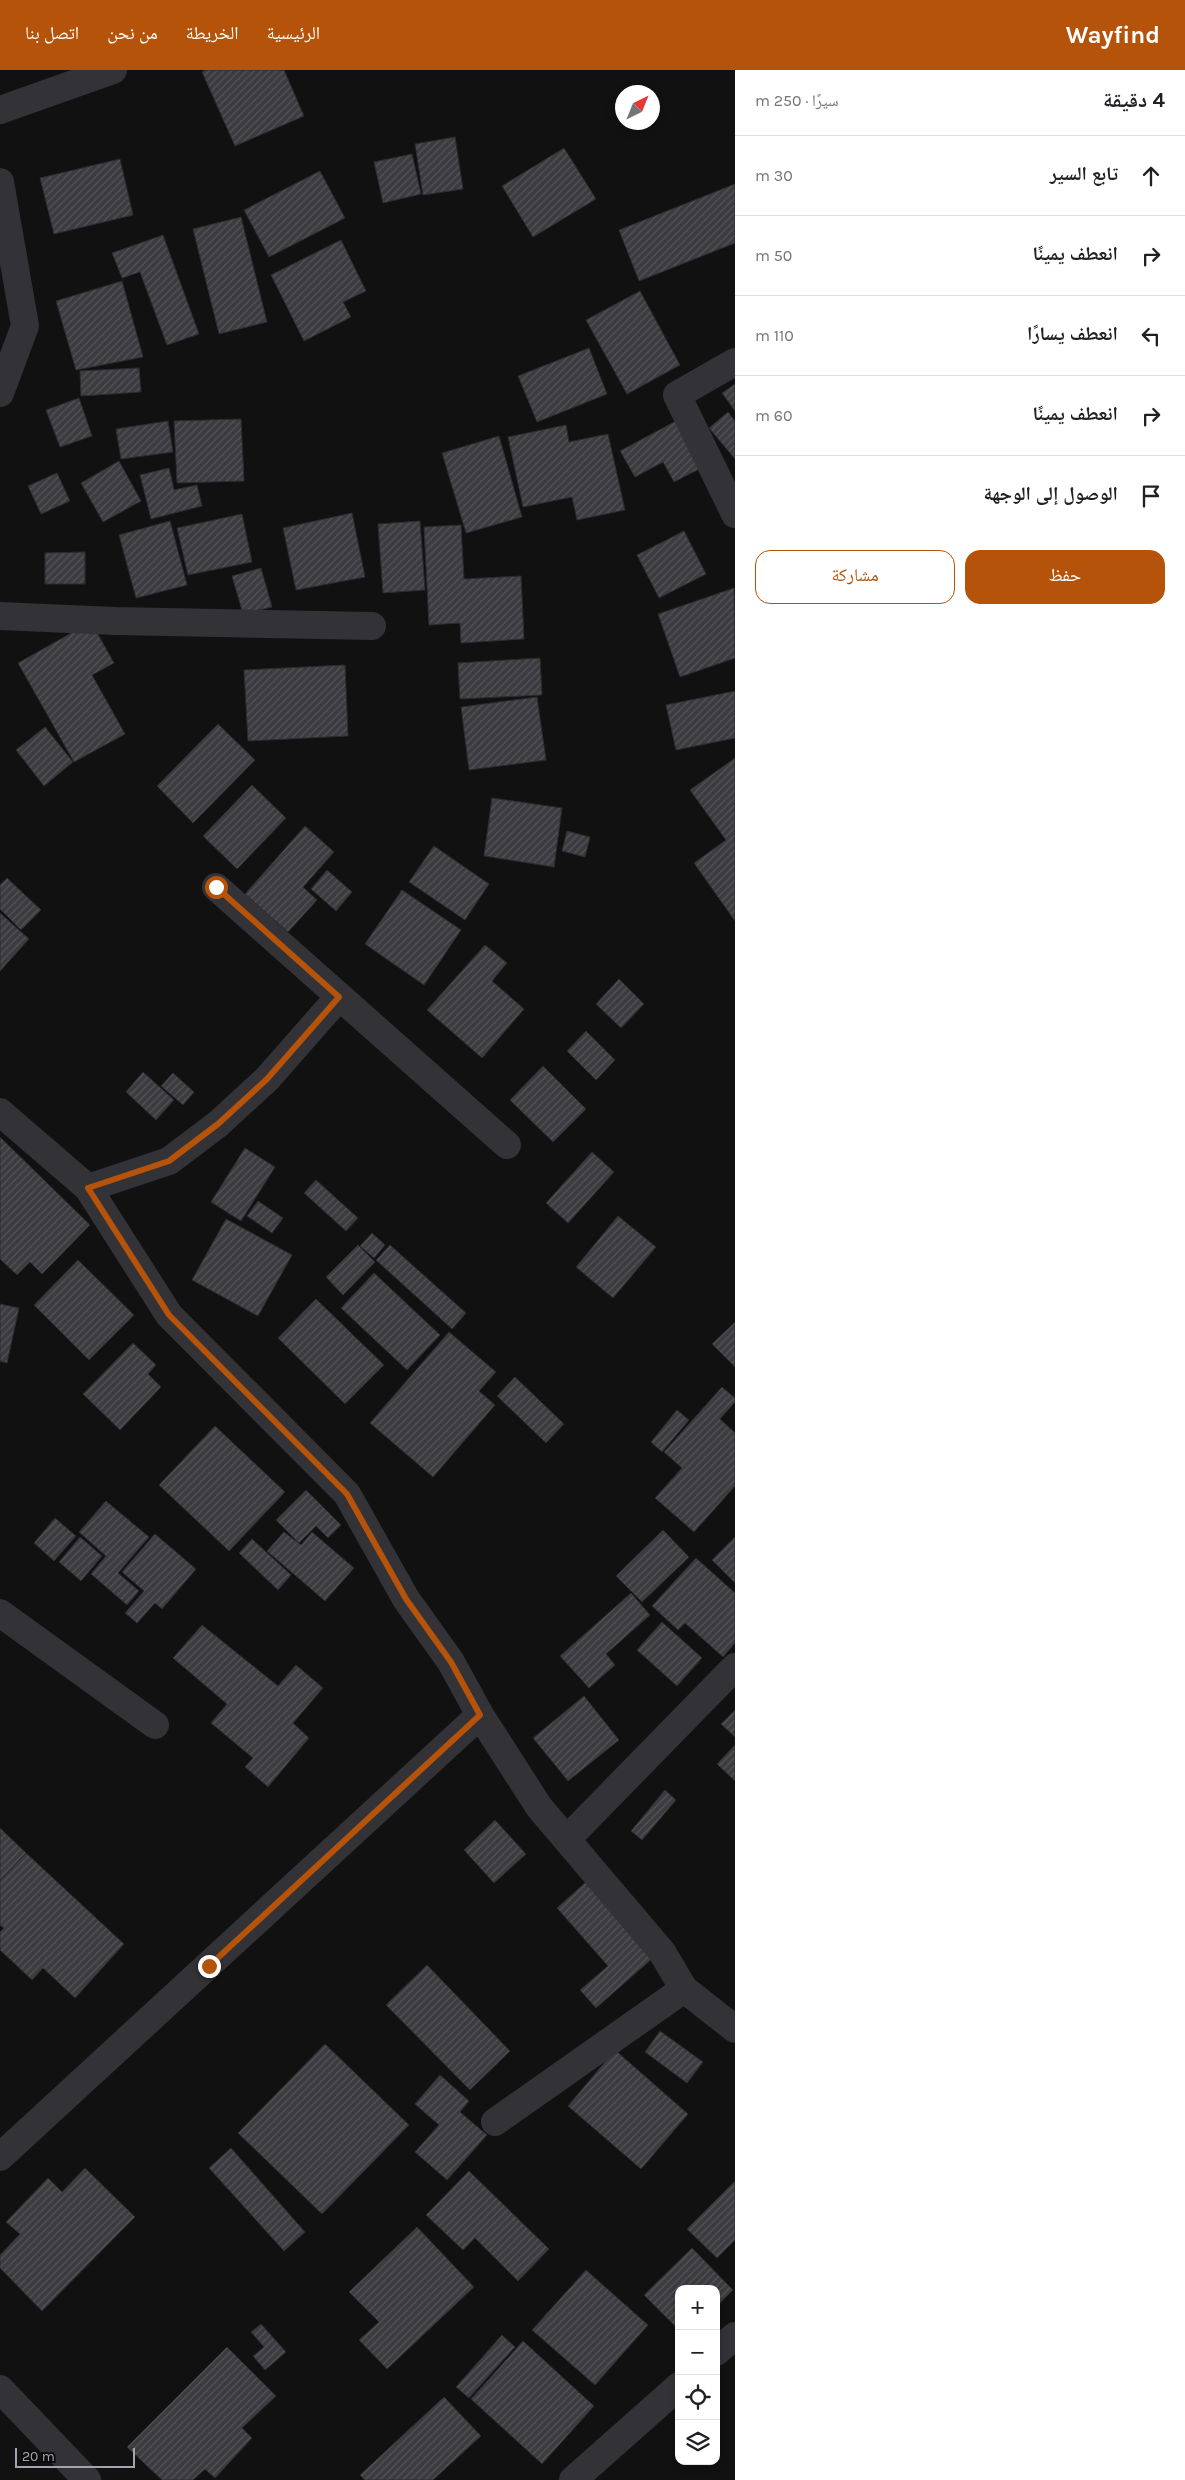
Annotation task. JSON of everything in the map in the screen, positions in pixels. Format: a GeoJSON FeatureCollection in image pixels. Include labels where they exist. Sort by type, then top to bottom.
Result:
{"type":"FeatureCollection","features":[{"type":"Feature","properties":{"kind":"street"},"geometry":{"type":"LineString","coordinates":[[0,110],[113,70]]}},
{"type":"Feature","properties":{"kind":"street"},"geometry":{"type":"LineString","coordinates":[[0,182],[25,326],[0,393]]}},
{"type":"Feature","properties":{"kind":"street"},"geometry":{"type":"LineString","coordinates":[[735,362],[677,395],[735,514]]}},
{"type":"Feature","properties":{"kind":"street"},"geometry":{"type":"LineString","coordinates":[[0,616],[105,621],[372,626]]}},
{"type":"Feature","properties":{"kind":"street"},"geometry":{"type":"LineString","coordinates":[[216,887],[507,1145]]}},
{"type":"Feature","properties":{"kind":"street"},"geometry":{"type":"LineString","coordinates":[[88,1188],[169,1161],[218,1124],[267,1079],[339,997]]}},
{"type":"Feature","properties":{"kind":"street"},"geometry":{"type":"LineString","coordinates":[[0,1112],[88,1188],[169,1315],[347,1494],[406,1599],[451,1662],[480,1715],[539,1806],[662,1952],[684,1990],[735,2029]]}},
{"type":"Feature","properties":{"kind":"street"},"geometry":{"type":"LineString","coordinates":[[0,1613],[155,1725]]}},
{"type":"Feature","properties":{"kind":"street"},"geometry":{"type":"LineString","coordinates":[[568,1839],[735,1667]]}},
{"type":"Feature","properties":{"kind":"street"},"geometry":{"type":"LineString","coordinates":[[0,2157],[480,1715]]}},
{"type":"Feature","properties":{"kind":"street"},"geometry":{"type":"LineString","coordinates":[[495,2122],[684,1990]]}},
{"type":"Feature","properties":{"kind":"street"},"geometry":{"type":"LineString","coordinates":[[720,2349],[735,2336]]}},
{"type":"Feature","properties":{"kind":"street"},"geometry":{"type":"LineString","coordinates":[[0,2389],[87,2480]]}},
{"type":"Feature","properties":{"kind":"street"},"geometry":{"type":"LineString","coordinates":[[573,2480],[675,2390]]}},
{"type":"Feature","properties":{"kind":"building"},"geometry":{"type":"Polygon","coordinates":[[[206,70],[284,70],[304,116],[235,146],[202,72],[206,70]]]}},
{"type":"Feature","properties":{"kind":"building"},"geometry":{"type":"Polygon","coordinates":[[[455,137],[463,189],[423,195],[415,144],[455,137]]]}},
{"type":"Feature","properties":{"kind":"building"},"geometry":{"type":"Polygon","coordinates":[[[564,148],[596,199],[533,237],[502,186],[564,148]]]}},
{"type":"Feature","properties":{"kind":"building"},"geometry":{"type":"Polygon","coordinates":[[[412,154],[421,194],[383,203],[374,162],[412,154]]]}},
{"type":"Feature","properties":{"kind":"building"},"geometry":{"type":"Polygon","coordinates":[[[120,159],[133,215],[54,234],[40,178],[120,159]]]}},
{"type":"Feature","properties":{"kind":"building"},"geometry":{"type":"Polygon","coordinates":[[[320,171],[345,218],[269,257],[244,210],[320,171]]]}},
{"type":"Feature","properties":{"kind":"building"},"geometry":{"type":"Polygon","coordinates":[[[735,184],[735,243],[639,281],[619,230],[735,184]]]}},
{"type":"Feature","properties":{"kind":"building"},"geometry":{"type":"Polygon","coordinates":[[[241,217],[267,322],[219,334],[193,229],[241,217]]]}},
{"type":"Feature","properties":{"kind":"building"},"geometry":{"type":"Polygon","coordinates":[[[163,235],[199,334],[167,345],[140,272],[122,278],[112,253],[163,235]]]}},
{"type":"Feature","properties":{"kind":"building"},"geometry":{"type":"Polygon","coordinates":[[[341,240],[366,291],[343,302],[351,317],[304,341],[271,275],[341,240]]]}},
{"type":"Feature","properties":{"kind":"building"},"geometry":{"type":"Polygon","coordinates":[[[122,281],[143,357],[76,370],[56,301],[122,281]]]}},
{"type":"Feature","properties":{"kind":"building"},"geometry":{"type":"Polygon","coordinates":[[[640,291],[680,365],[627,394],[586,320],[640,291]]]}},
{"type":"Feature","properties":{"kind":"building"},"geometry":{"type":"Polygon","coordinates":[[[589,348],[607,394],[537,422],[518,376],[589,348]]]}},
{"type":"Feature","properties":{"kind":"building"},"geometry":{"type":"Polygon","coordinates":[[[139,368],[141,392],[81,396],[80,371],[139,368]]]}},
{"type":"Feature","properties":{"kind":"building"},"geometry":{"type":"Polygon","coordinates":[[[735,384],[735,411],[722,393],[735,384]]]}},
{"type":"Feature","properties":{"kind":"building"},"geometry":{"type":"Polygon","coordinates":[[[79,398],[92,436],[60,447],[46,410],[79,398]]]}},
{"type":"Feature","properties":{"kind":"building"},"geometry":{"type":"Polygon","coordinates":[[[728,412],[735,421],[735,459],[709,428],[728,412]]]}},
{"type":"Feature","properties":{"kind":"building"},"geometry":{"type":"Polygon","coordinates":[[[241,419],[244,481],[177,483],[174,421],[241,419]]]}},
{"type":"Feature","properties":{"kind":"building"},"geometry":{"type":"Polygon","coordinates":[[[168,421],[173,452],[121,459],[116,429],[168,421]]]}},
{"type":"Feature","properties":{"kind":"building"},"geometry":{"type":"Polygon","coordinates":[[[676,421],[701,468],[674,482],[663,462],[635,477],[620,451],[676,421]]]}},
{"type":"Feature","properties":{"kind":"building"},"geometry":{"type":"Polygon","coordinates":[[[566,425],[569,442],[608,434],[625,510],[577,520],[572,497],[523,507],[508,437],[566,425]]]}},
{"type":"Feature","properties":{"kind":"building"},"geometry":{"type":"Polygon","coordinates":[[[499,436],[522,517],[466,533],[442,453],[499,436]]]}},
{"type":"Feature","properties":{"kind":"building"},"geometry":{"type":"Polygon","coordinates":[[[119,461],[141,501],[103,522],[81,483],[119,461]]]}},
{"type":"Feature","properties":{"kind":"building"},"geometry":{"type":"Polygon","coordinates":[[[169,468],[174,490],[197,485],[202,506],[151,519],[140,475],[169,468]]]}},
{"type":"Feature","properties":{"kind":"building"},"geometry":{"type":"Polygon","coordinates":[[[57,473],[70,501],[41,514],[28,486],[57,473]]]}},
{"type":"Feature","properties":{"kind":"building"},"geometry":{"type":"Polygon","coordinates":[[[352,513],[365,577],[296,590],[283,528],[352,513]]]}},
{"type":"Feature","properties":{"kind":"building"},"geometry":{"type":"Polygon","coordinates":[[[242,514],[252,562],[188,575],[177,528],[242,514]]]}},
{"type":"Feature","properties":{"kind":"building"},"geometry":{"type":"Polygon","coordinates":[[[170,521],[187,585],[136,598],[119,535],[170,521]]]}},
{"type":"Feature","properties":{"kind":"building"},"geometry":{"type":"Polygon","coordinates":[[[420,521],[425,590],[383,593],[378,524],[420,521]]]}},
{"type":"Feature","properties":{"kind":"building"},"geometry":{"type":"Polygon","coordinates":[[[461,525],[464,579],[521,576],[524,639],[461,643],[460,623],[429,625],[424,527],[461,525]]]}},
{"type":"Feature","properties":{"kind":"building"},"geometry":{"type":"Polygon","coordinates":[[[684,531],[706,574],[659,598],[637,555],[684,531]]]}},
{"type":"Feature","properties":{"kind":"building"},"geometry":{"type":"Polygon","coordinates":[[[85,552],[85,584],[45,584],[45,553],[85,552]]]}},
{"type":"Feature","properties":{"kind":"building"},"geometry":{"type":"Polygon","coordinates":[[[261,568],[272,607],[243,614],[232,576],[261,568]]]}},
{"type":"Feature","properties":{"kind":"building"},"geometry":{"type":"Polygon","coordinates":[[[734,588],[735,658],[680,677],[658,614],[734,588]]]}},
{"type":"Feature","properties":{"kind":"building"},"geometry":{"type":"Polygon","coordinates":[[[91,622],[114,663],[92,675],[125,734],[74,762],[18,663],[91,622]]]}},
{"type":"Feature","properties":{"kind":"building"},"geometry":{"type":"Polygon","coordinates":[[[540,658],[542,695],[460,699],[458,663],[540,658]]]}},
{"type":"Feature","properties":{"kind":"building"},"geometry":{"type":"Polygon","coordinates":[[[345,665],[348,736],[248,741],[244,670],[345,665]]]}},
{"type":"Feature","properties":{"kind":"building"},"geometry":{"type":"Polygon","coordinates":[[[735,691],[735,738],[676,750],[666,705],[735,691]]]}},
{"type":"Feature","properties":{"kind":"building"},"geometry":{"type":"Polygon","coordinates":[[[537,697],[546,760],[469,770],[461,707],[537,697]]]}},
{"type":"Feature","properties":{"kind":"building"},"geometry":{"type":"Polygon","coordinates":[[[218,724],[255,760],[193,823],[157,786],[218,724]]]}},
{"type":"Feature","properties":{"kind":"building"},"geometry":{"type":"Polygon","coordinates":[[[45,727],[73,762],[44,786],[16,750],[45,727]]]}},
{"type":"Feature","properties":{"kind":"building"},"geometry":{"type":"Polygon","coordinates":[[[735,758],[735,921],[694,863],[726,840],[690,790],[735,758]]]}},
{"type":"Feature","properties":{"kind":"building"},"geometry":{"type":"Polygon","coordinates":[[[252,785],[286,818],[237,869],[203,836],[252,785]]]}},
{"type":"Feature","properties":{"kind":"building"},"geometry":{"type":"Polygon","coordinates":[[[492,798],[562,808],[554,867],[484,856],[492,798]]]}},
{"type":"Feature","properties":{"kind":"building"},"geometry":{"type":"Polygon","coordinates":[[[305,826],[334,852],[303,887],[317,900],[288,932],[245,894],[305,826]]]}},
{"type":"Feature","properties":{"kind":"building"},"geometry":{"type":"Polygon","coordinates":[[[567,831],[590,837],[585,857],[562,851],[567,831]]]}},
{"type":"Feature","properties":{"kind":"building"},"geometry":{"type":"Polygon","coordinates":[[[434,846],[489,884],[465,920],[409,882],[434,846]]]}},
{"type":"Feature","properties":{"kind":"building"},"geometry":{"type":"Polygon","coordinates":[[[327,870],[352,892],[336,911],[311,889],[327,870]]]}},
{"type":"Feature","properties":{"kind":"building"},"geometry":{"type":"Polygon","coordinates":[[[7,878],[41,910],[21,930],[0,909],[0,885],[7,878]]]}},
{"type":"Feature","properties":{"kind":"building"},"geometry":{"type":"Polygon","coordinates":[[[402,890],[461,930],[424,985],[365,944],[402,890]]]}},
{"type":"Feature","properties":{"kind":"building"},"geometry":{"type":"Polygon","coordinates":[[[0,913],[29,939],[0,971],[0,913]]]}},
{"type":"Feature","properties":{"kind":"building"},"geometry":{"type":"Polygon","coordinates":[[[485,945],[507,963],[492,981],[524,1009],[482,1058],[427,1010],[485,945]]]}},
{"type":"Feature","properties":{"kind":"building"},"geometry":{"type":"Polygon","coordinates":[[[619,979],[644,1004],[621,1028],[596,1004],[619,979]]]}},
{"type":"Feature","properties":{"kind":"building"},"geometry":{"type":"Polygon","coordinates":[[[586,1031],[615,1060],[596,1080],[567,1051],[586,1031]]]}},
{"type":"Feature","properties":{"kind":"building"},"geometry":{"type":"Polygon","coordinates":[[[543,1066],[586,1109],[553,1142],[510,1100],[543,1066]]]}},
{"type":"Feature","properties":{"kind":"building"},"geometry":{"type":"Polygon","coordinates":[[[143,1072],[174,1100],[156,1120],[126,1092],[143,1072]]]}},
{"type":"Feature","properties":{"kind":"building"},"geometry":{"type":"Polygon","coordinates":[[[173,1073],[194,1092],[183,1105],[161,1086],[173,1073]]]}},
{"type":"Feature","properties":{"kind":"building"},"geometry":{"type":"Polygon","coordinates":[[[0,1137],[90,1225],[42,1274],[30,1262],[17,1275],[0,1259],[0,1137]]]}},
{"type":"Feature","properties":{"kind":"building"},"geometry":{"type":"Polygon","coordinates":[[[245,1148],[275,1167],[241,1221],[211,1202],[245,1148]]]}},
{"type":"Feature","properties":{"kind":"building"},"geometry":{"type":"Polygon","coordinates":[[[592,1152],[614,1172],[568,1223],[546,1203],[592,1152]]]}},
{"type":"Feature","properties":{"kind":"building"},"geometry":{"type":"Polygon","coordinates":[[[316,1180],[358,1218],[346,1231],[304,1193],[316,1180]]]}},
{"type":"Feature","properties":{"kind":"building"},"geometry":{"type":"Polygon","coordinates":[[[258,1201],[283,1218],[272,1233],[247,1216],[258,1201]]]}},
{"type":"Feature","properties":{"kind":"building"},"geometry":{"type":"Polygon","coordinates":[[[618,1216],[656,1247],[613,1298],[576,1267],[618,1216]]]}},
{"type":"Feature","properties":{"kind":"building"},"geometry":{"type":"Polygon","coordinates":[[[226,1219],[292,1255],[258,1316],[192,1280],[226,1219]]]}},
{"type":"Feature","properties":{"kind":"building"},"geometry":{"type":"Polygon","coordinates":[[[372,1233],[385,1245],[374,1258],[360,1246],[372,1233]]]}},
{"type":"Feature","properties":{"kind":"building"},"geometry":{"type":"Polygon","coordinates":[[[358,1245],[375,1262],[343,1295],[326,1277],[358,1245]]]}},
{"type":"Feature","properties":{"kind":"building"},"geometry":{"type":"Polygon","coordinates":[[[390,1245],[466,1313],[452,1329],[376,1260],[390,1245]]]}},
{"type":"Feature","properties":{"kind":"building"},"geometry":{"type":"Polygon","coordinates":[[[78,1260],[134,1315],[89,1360],[34,1305],[78,1260]]]}},
{"type":"Feature","properties":{"kind":"building"},"geometry":{"type":"Polygon","coordinates":[[[374,1273],[440,1335],[407,1370],[341,1308],[374,1273]]]}},
{"type":"Feature","properties":{"kind":"building"},"geometry":{"type":"Polygon","coordinates":[[[316,1299],[384,1365],[345,1404],[278,1338],[316,1299]]]}},
{"type":"Feature","properties":{"kind":"building"},"geometry":{"type":"Polygon","coordinates":[[[0,1304],[19,1308],[7,1363],[0,1361],[0,1304]]]}},
{"type":"Feature","properties":{"kind":"building"},"geometry":{"type":"Polygon","coordinates":[[[735,1322],[735,1367],[712,1344],[735,1322]]]}},
{"type":"Feature","properties":{"kind":"building"},"geometry":{"type":"Polygon","coordinates":[[[449,1332],[496,1372],[479,1391],[495,1405],[433,1477],[370,1423],[449,1332]]]}},
{"type":"Feature","properties":{"kind":"building"},"geometry":{"type":"Polygon","coordinates":[[[133,1343],[156,1365],[148,1374],[161,1387],[120,1430],[83,1394],[133,1343]]]}},
{"type":"Feature","properties":{"kind":"building"},"geometry":{"type":"Polygon","coordinates":[[[515,1377],[564,1424],[546,1443],[497,1396],[515,1377]]]}},
{"type":"Feature","properties":{"kind":"building"},"geometry":{"type":"Polygon","coordinates":[[[722,1387],[735,1398],[735,1402],[720,1419],[735,1433],[735,1486],[694,1532],[655,1498],[682,1468],[664,1452],[722,1387]]]}},
{"type":"Feature","properties":{"kind":"building"},"geometry":{"type":"Polygon","coordinates":[[[677,1410],[689,1420],[662,1452],[651,1442],[677,1410]]]}},
{"type":"Feature","properties":{"kind":"building"},"geometry":{"type":"Polygon","coordinates":[[[215,1426],[285,1492],[229,1551],[159,1485],[215,1426]]]}},
{"type":"Feature","properties":{"kind":"building"},"geometry":{"type":"Polygon","coordinates":[[[306,1490],[341,1525],[328,1538],[316,1526],[299,1543],[276,1520],[306,1490]]]}},
{"type":"Feature","properties":{"kind":"building"},"geometry":{"type":"Polygon","coordinates":[[[106,1501],[149,1537],[118,1573],[139,1591],[127,1605],[91,1574],[106,1556],[79,1532],[106,1501]]]}},
{"type":"Feature","properties":{"kind":"building"},"geometry":{"type":"Polygon","coordinates":[[[55,1518],[76,1536],[54,1561],[34,1543],[55,1518]]]}},
{"type":"Feature","properties":{"kind":"building"},"geometry":{"type":"Polygon","coordinates":[[[663,1530],[689,1557],[642,1602],[616,1576],[663,1530]]]}},
{"type":"Feature","properties":{"kind":"building"},"geometry":{"type":"Polygon","coordinates":[[[284,1532],[301,1545],[312,1532],[354,1568],[325,1601],[267,1551],[284,1532]]]}},
{"type":"Feature","properties":{"kind":"building"},"geometry":{"type":"Polygon","coordinates":[[[155,1534],[196,1569],[162,1609],[155,1603],[137,1623],[125,1613],[144,1591],[122,1572],[155,1534]]]}},
{"type":"Feature","properties":{"kind":"building"},"geometry":{"type":"Polygon","coordinates":[[[80,1537],[102,1556],[81,1581],[59,1562],[80,1537]]]}},
{"type":"Feature","properties":{"kind":"building"},"geometry":{"type":"Polygon","coordinates":[[[735,1537],[735,1583],[712,1560],[735,1537]]]}},
{"type":"Feature","properties":{"kind":"building"},"geometry":{"type":"Polygon","coordinates":[[[252,1539],[291,1575],[278,1590],[239,1553],[252,1539]]]}},
{"type":"Feature","properties":{"kind":"building"},"geometry":{"type":"Polygon","coordinates":[[[696,1558],[735,1593],[735,1643],[723,1657],[685,1623],[678,1630],[652,1606],[696,1558]]]}},
{"type":"Feature","properties":{"kind":"building"},"geometry":{"type":"Polygon","coordinates":[[[631,1593],[650,1615],[606,1654],[615,1665],[589,1688],[560,1656],[631,1593]]]}},
{"type":"Feature","properties":{"kind":"building"},"geometry":{"type":"Polygon","coordinates":[[[662,1622],[702,1658],[677,1686],[637,1650],[662,1622]]]}},
{"type":"Feature","properties":{"kind":"building"},"geometry":{"type":"Polygon","coordinates":[[[202,1625],[278,1686],[296,1665],[323,1688],[293,1723],[309,1738],[268,1787],[245,1767],[253,1758],[211,1723],[227,1704],[173,1658],[202,1625]]]}},
{"type":"Feature","properties":{"kind":"building"},"geometry":{"type":"Polygon","coordinates":[[[584,1696],[619,1740],[568,1781],[533,1738],[584,1696]]]}},
{"type":"Feature","properties":{"kind":"building"},"geometry":{"type":"Polygon","coordinates":[[[735,1710],[735,1737],[721,1724],[735,1710]]]}},
{"type":"Feature","properties":{"kind":"building"},"geometry":{"type":"Polygon","coordinates":[[[735,1745],[735,1781],[717,1764],[735,1745]]]}},
{"type":"Feature","properties":{"kind":"building"},"geometry":{"type":"Polygon","coordinates":[[[665,1790],[676,1800],[642,1840],[631,1831],[665,1790]]]}},
{"type":"Feature","properties":{"kind":"building"},"geometry":{"type":"Polygon","coordinates":[[[495,1820],[526,1854],[494,1883],[464,1850],[495,1820]]]}},
{"type":"Feature","properties":{"kind":"building"},"geometry":{"type":"Polygon","coordinates":[[[0,1828],[26,1853],[0,1881],[0,1828]]]}},
{"type":"Feature","properties":{"kind":"building"},"geometry":{"type":"Polygon","coordinates":[[[26,1853],[124,1944],[75,1998],[43,1968],[32,1980],[0,1950],[0,1932],[4,1928],[0,1925],[0,1881],[26,1853]]]}},
{"type":"Feature","properties":{"kind":"building"},"geometry":{"type":"Polygon","coordinates":[[[587,1881],[654,1957],[596,2008],[580,1990],[608,1966],[557,1908],[587,1881]]]}},
{"type":"Feature","properties":{"kind":"building"},"geometry":{"type":"Polygon","coordinates":[[[427,1965],[510,2051],[470,2090],[386,2005],[427,1965]]]}},
{"type":"Feature","properties":{"kind":"building"},"geometry":{"type":"Polygon","coordinates":[[[660,2031],[703,2062],[687,2083],[645,2052],[660,2031]]]}},
{"type":"Feature","properties":{"kind":"building"},"geometry":{"type":"Polygon","coordinates":[[[325,2044],[409,2125],[322,2214],[238,2133],[325,2044]]]}},
{"type":"Feature","properties":{"kind":"building"},"geometry":{"type":"Polygon","coordinates":[[[615,2050],[688,2114],[641,2169],[568,2106],[615,2050]]]}},
{"type":"Feature","properties":{"kind":"building"},"geometry":{"type":"Polygon","coordinates":[[[440,2075],[469,2101],[460,2112],[487,2135],[447,2180],[415,2152],[439,2125],[415,2104],[440,2075]]]}},
{"type":"Feature","properties":{"kind":"building"},"geometry":{"type":"Polygon","coordinates":[[[231,2148],[305,2232],[284,2251],[209,2168],[231,2148]]]}},
{"type":"Feature","properties":{"kind":"building"},"geometry":{"type":"Polygon","coordinates":[[[85,2168],[135,2217],[42,2311],[0,2268],[0,2255],[20,2234],[6,2222],[48,2178],[62,2192],[85,2168]]]}},
{"type":"Feature","properties":{"kind":"building"},"geometry":{"type":"Polygon","coordinates":[[[469,2171],[549,2249],[518,2281],[475,2238],[463,2250],[426,2215],[469,2171]]]}},
{"type":"Feature","properties":{"kind":"building"},"geometry":{"type":"Polygon","coordinates":[[[735,2181],[735,2240],[717,2258],[687,2229],[735,2181]]]}},
{"type":"Feature","properties":{"kind":"building"},"geometry":{"type":"Polygon","coordinates":[[[417,2227],[474,2287],[387,2369],[359,2340],[379,2322],[349,2292],[417,2227]]]}},
{"type":"Feature","properties":{"kind":"building"},"geometry":{"type":"Polygon","coordinates":[[[692,2248],[733,2290],[720,2303],[720,2285],[675,2285],[675,2326],[644,2295],[692,2248]]]}},
{"type":"Feature","properties":{"kind":"building"},"geometry":{"type":"Polygon","coordinates":[[[586,2270],[648,2325],[595,2385],[532,2330],[586,2270]]]}},
{"type":"Feature","properties":{"kind":"building"},"geometry":{"type":"Polygon","coordinates":[[[261,2324],[286,2352],[265,2370],[253,2356],[264,2347],[251,2332],[261,2324]]]}},
{"type":"Feature","properties":{"kind":"building"},"geometry":{"type":"Polygon","coordinates":[[[502,2335],[515,2347],[469,2398],[456,2387],[502,2335]]]}},
{"type":"Feature","properties":{"kind":"building"},"geometry":{"type":"Polygon","coordinates":[[[523,2341],[594,2406],[542,2464],[471,2399],[523,2341]]]}},
{"type":"Feature","properties":{"kind":"building"},"geometry":{"type":"Polygon","coordinates":[[[227,2347],[276,2396],[242,2428],[252,2438],[215,2478],[205,2469],[193,2480],[162,2480],[127,2447],[227,2347]]]}},
{"type":"Feature","properties":{"kind":"building"},"geometry":{"type":"Polygon","coordinates":[[[444,2397],[481,2436],[433,2480],[365,2480],[360,2475],[444,2397]]]}},
{"type":"Feature","properties":{"kind":"route"},"geometry":{"type":"LineString","coordinates":[[209,1966],[480,1715],[451,1662],[406,1599],[347,1494],[248,1392],[169,1315],[88,1188],[169,1161],[218,1124],[267,1079],[339,997],[216,887]]}}]}
